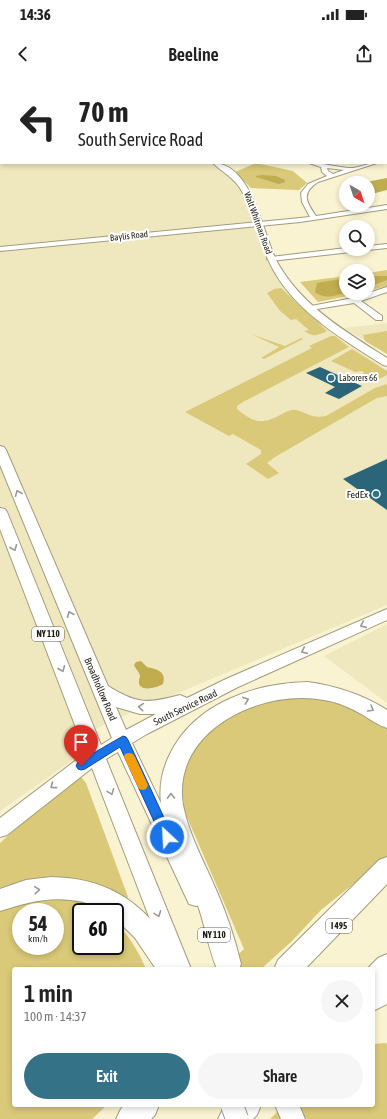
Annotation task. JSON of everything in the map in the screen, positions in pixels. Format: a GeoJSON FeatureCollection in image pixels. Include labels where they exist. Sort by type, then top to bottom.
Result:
{"type":"FeatureCollection","features":[{"type":"Feature","properties":{"kind":"highway"},"geometry":{"type":"LineString","coordinates":[[229,967],[220,930],[178,829],[171,805],[172,774],[183,749],[199,730],[217,715],[243,701],[274,692],[300,689],[328,692],[352,699],[371,709],[387,720]]}},
{"type":"Feature","properties":{"kind":"highway"},"geometry":{"type":"LineString","coordinates":[[291,967],[387,868]]}},
{"type":"Feature","properties":{"kind":"highway","name":"I 495"},"geometry":{"type":"LineString","coordinates":[[291,967],[387,884]]}},
{"type":"Feature","properties":{"kind":"highway"},"geometry":{"type":"LineString","coordinates":[[0,900],[27,891],[60,888],[88,891],[109,899],[125,910],[146,933],[170,967]]}},
{"type":"Feature","properties":{"kind":"highway"},"geometry":{"type":"LineString","coordinates":[[375,979],[387,967]]}},
{"type":"Feature","properties":{"kind":"highway"},"geometry":{"type":"LineString","coordinates":[[375,997],[387,988]]}},
{"type":"Feature","properties":{"kind":"highway"},"geometry":{"type":"LineString","coordinates":[[131,1119],[144,1107]]}},
{"type":"Feature","properties":{"kind":"highway"},"geometry":{"type":"LineString","coordinates":[[233,1119],[245,1107]]}},
{"type":"Feature","properties":{"kind":"main road","name":"Walt Whitman Road"},"geometry":{"type":"LineString","coordinates":[[218,164],[238,178],[246,188],[264,243],[282,277],[296,295],[339,331],[387,363]]}},
{"type":"Feature","properties":{"kind":"main road","name":"Broadhollow Road"},"geometry":{"type":"LineString","coordinates":[[0,450],[134,767],[229,967]]}},
{"type":"Feature","properties":{"kind":"main road","name":"NY 110"},"geometry":{"type":"LineString","coordinates":[[0,512],[179,967]]}},
{"type":"Feature","properties":{"kind":"main road","name":"South Service Road"},"geometry":{"type":"LineString","coordinates":[[0,829],[47,791],[97,756],[141,729],[232,684],[387,614]]}},
{"type":"Feature","properties":{"kind":"main road"},"geometry":{"type":"LineString","coordinates":[[102,691],[118,702],[140,708],[162,707],[232,684]]}},
{"type":"Feature","properties":{"kind":"main road"},"geometry":{"type":"LineString","coordinates":[[233,1107],[237,1119]]}},
{"type":"Feature","properties":{"kind":"main road"},"geometry":{"type":"LineString","coordinates":[[288,1107],[293,1119]]}},
{"type":"Feature","properties":{"kind":"street"},"geometry":{"type":"LineString","coordinates":[[316,164],[352,170]]}},
{"type":"Feature","properties":{"kind":"street"},"geometry":{"type":"LineString","coordinates":[[314,218],[303,196],[304,189],[316,181],[371,164]]}},
{"type":"Feature","properties":{"kind":"street"},"geometry":{"type":"LineString","coordinates":[[325,166],[323,168],[325,172],[332,176]]}},
{"type":"Feature","properties":{"kind":"street","name":"Baylis Road"},"geometry":{"type":"LineString","coordinates":[[0,249],[314,218],[387,207]]}},
{"type":"Feature","properties":{"kind":"street"},"geometry":{"type":"LineString","coordinates":[[375,247],[387,246]]}},
{"type":"Feature","properties":{"kind":"street"},"geometry":{"type":"LineString","coordinates":[[272,259],[339,251]]}},
{"type":"Feature","properties":{"kind":"street"},"geometry":{"type":"LineString","coordinates":[[375,293],[387,289]]}},
{"type":"Feature","properties":{"kind":"street"},"geometry":{"type":"LineString","coordinates":[[311,308],[355,300],[379,318]]}},
{"type":"Feature","properties":{"kind":"shaded area"},"geometry":{"type":"Polygon","coordinates":[[[0,164],[213,164],[232,178],[241,190],[261,244],[277,277],[301,304],[349,344],[387,370],[387,605],[114,720],[77,738],[78,749],[76,756],[71,761],[0,811],[0,164]]]}},
{"type":"Feature","properties":{"kind":"shaded area"},"geometry":{"type":"Polygon","coordinates":[[[254,164],[261,164],[293,171],[307,183],[299,190],[251,188],[235,172],[254,164]]]}},
{"type":"Feature","properties":{"kind":"shaded area"},"geometry":{"type":"Polygon","coordinates":[[[262,175],[276,176],[285,180],[285,182],[279,184],[256,177],[262,175]]]}},
{"type":"Feature","properties":{"kind":"shaded area"},"geometry":{"type":"Polygon","coordinates":[[[387,178],[387,190],[375,193],[375,180],[387,178]]]}},
{"type":"Feature","properties":{"kind":"shaded area"},"geometry":{"type":"Polygon","coordinates":[[[387,270],[387,286],[375,289],[375,272],[387,270]]]}},
{"type":"Feature","properties":{"kind":"shaded area"},"geometry":{"type":"Polygon","coordinates":[[[375,276],[387,276],[387,280],[375,284],[375,276]]]}},
{"type":"Feature","properties":{"kind":"shaded area"},"geometry":{"type":"Polygon","coordinates":[[[339,277],[339,298],[318,302],[300,282],[339,277]]]}},
{"type":"Feature","properties":{"kind":"shaded area"},"geometry":{"type":"Polygon","coordinates":[[[339,279],[339,294],[326,297],[315,292],[317,283],[339,279]]]}},
{"type":"Feature","properties":{"kind":"shaded area"},"geometry":{"type":"Polygon","coordinates":[[[281,288],[327,331],[318,335],[310,334],[304,331],[309,330],[296,319],[291,320],[280,311],[267,293],[274,289],[281,288]]]}},
{"type":"Feature","properties":{"kind":"shaded area"},"geometry":{"type":"Polygon","coordinates":[[[387,323],[387,354],[344,328],[387,323]]]}},
{"type":"Feature","properties":{"kind":"shaded area"},"geometry":{"type":"Polygon","coordinates":[[[387,331],[387,354],[365,341],[363,335],[387,331]]]}},
{"type":"Feature","properties":{"kind":"shaded area"},"geometry":{"type":"Polygon","coordinates":[[[253,335],[285,346],[301,338],[308,341],[303,339],[264,359],[261,358],[279,347],[253,335]]]}},
{"type":"Feature","properties":{"kind":"shaded area"},"geometry":{"type":"Polygon","coordinates":[[[331,336],[335,336],[349,347],[243,402],[237,406],[237,409],[250,418],[260,421],[271,419],[293,410],[316,417],[321,417],[326,416],[375,388],[387,384],[387,396],[377,398],[275,457],[267,463],[279,473],[268,479],[246,464],[261,454],[261,450],[233,434],[229,436],[185,412],[312,348],[309,346],[331,336]]]}},
{"type":"Feature","properties":{"kind":"shaded area"},"geometry":{"type":"Polygon","coordinates":[[[352,349],[387,371],[387,375],[374,380],[361,375],[364,373],[362,371],[355,372],[331,361],[352,349]]]}},
{"type":"Feature","properties":{"kind":"shaded area"},"geometry":{"type":"Polygon","coordinates":[[[387,624],[387,703],[324,656],[387,624]]]}},
{"type":"Feature","properties":{"kind":"shaded area"},"geometry":{"type":"Polygon","coordinates":[[[141,661],[147,667],[162,673],[164,680],[163,684],[152,688],[141,687],[139,684],[140,675],[134,665],[136,662],[141,661]]]}},
{"type":"Feature","properties":{"kind":"shaded area"},"geometry":{"type":"Polygon","coordinates":[[[279,695],[318,695],[352,703],[387,725],[387,857],[321,910],[292,941],[263,967],[225,967],[244,949],[184,810],[182,782],[187,754],[210,726],[246,706],[279,695]]]}},
{"type":"Feature","properties":{"kind":"shaded area"},"geometry":{"type":"Polygon","coordinates":[[[81,777],[86,783],[128,897],[126,899],[0,892],[0,843],[39,808],[81,777]]]}},
{"type":"Feature","properties":{"kind":"shaded area"},"geometry":{"type":"Polygon","coordinates":[[[19,899],[91,899],[98,903],[72,903],[72,955],[124,955],[124,931],[145,967],[12,967],[12,1107],[105,1107],[92,1119],[0,1119],[0,907],[19,899]]]}},
{"type":"Feature","properties":{"kind":"shaded area"},"geometry":{"type":"Polygon","coordinates":[[[375,1044],[387,1044],[387,1119],[270,1119],[282,1107],[375,1107],[375,1044]]]}},
{"type":"Feature","properties":{"kind":"building","name":"Laborers 66"},"geometry":{"type":"Polygon","coordinates":[[[320,367],[362,386],[339,399],[325,393],[335,387],[306,373],[320,367]]]}},
{"type":"Feature","properties":{"kind":"building","name":"FedEx"},"geometry":{"type":"Polygon","coordinates":[[[387,459],[387,510],[343,479],[387,459]]]}},
{"type":"Feature","properties":{"kind":"slow traffic"},"geometry":{"type":"LineString","coordinates":[[129,757],[143,785]]}},
{"type":"Feature","properties":{"kind":"place","name":"Laborers 66"},"geometry":{"type":"Point","coordinates":[331,378]}},
{"type":"Feature","properties":{"kind":"place","name":"FedEx"},"geometry":{"type":"Point","coordinates":[376,494]}},
{"type":"Feature","properties":{"kind":"route"},"geometry":{"type":"LineString","coordinates":[[81,766],[123,740],[128,755],[167,837]]}}]}
